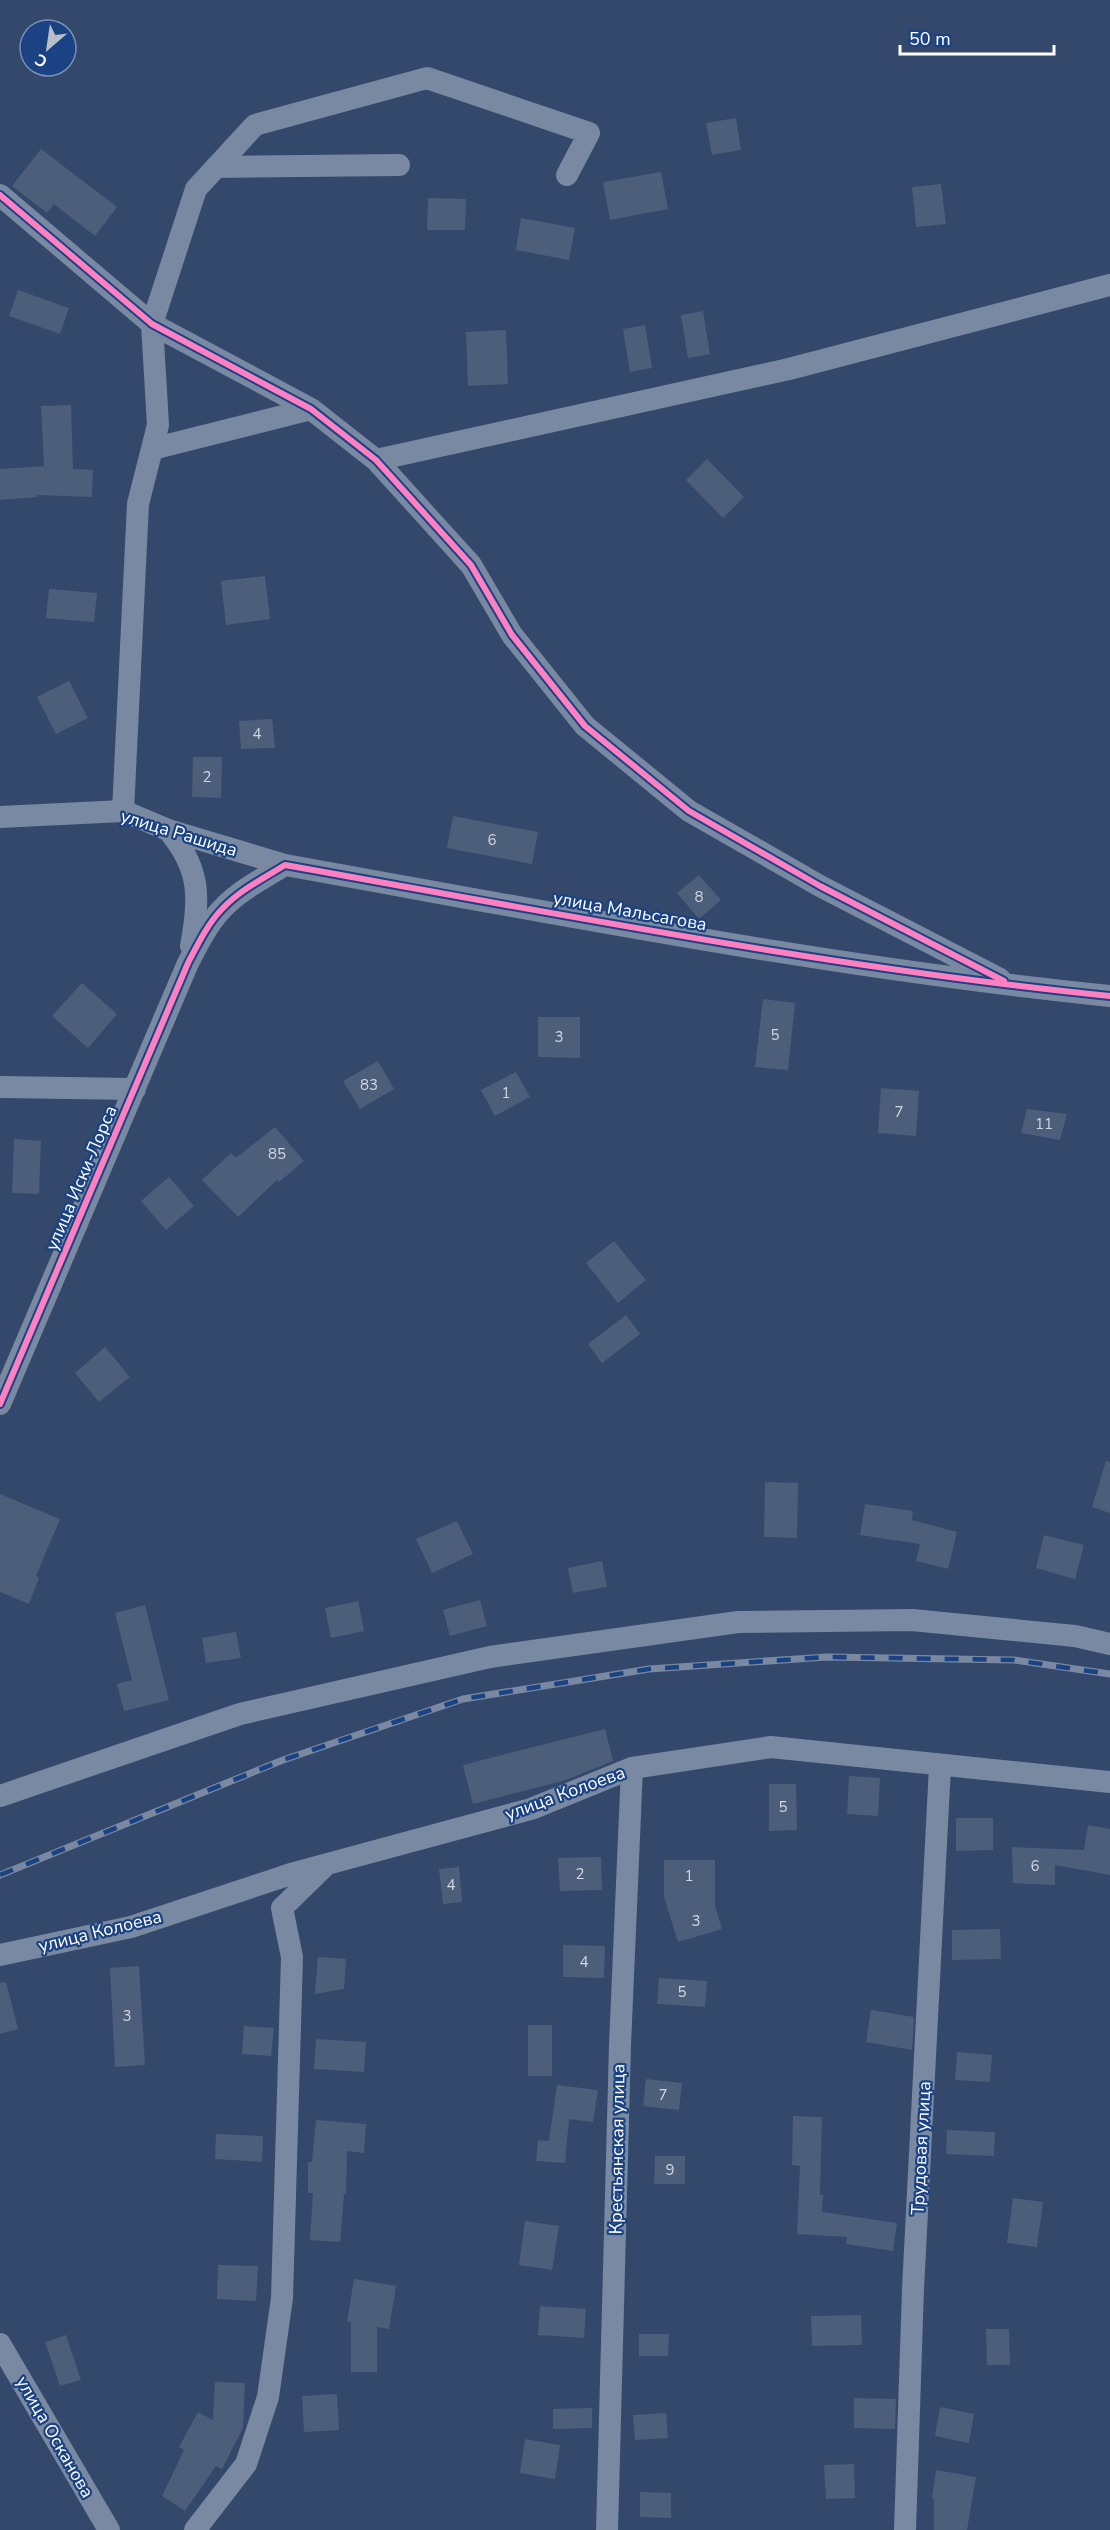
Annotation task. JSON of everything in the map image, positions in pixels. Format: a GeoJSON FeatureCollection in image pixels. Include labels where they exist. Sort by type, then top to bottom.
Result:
{"type":"FeatureCollection","features":[{"type":"Feature","properties":{"kind":"street"},"geometry":{"type":"LineString","coordinates":[[123,812],[138,504],[158,425],[152,324],[195,189],[255,125],[428,78],[590,133],[567,175]]}},
{"type":"Feature","properties":{"kind":"street"},"geometry":{"type":"LineString","coordinates":[[216,167],[399,165]]}},
{"type":"Feature","properties":{"kind":"street"},"geometry":{"type":"LineString","coordinates":[[0,195],[152,324],[311,409],[376,460],[471,565],[512,635],[585,726],[689,811],[820,886],[1015,987]]}},
{"type":"Feature","properties":{"kind":"street"},"geometry":{"type":"LineString","coordinates":[[376,460],[789,369],[1110,285]]}},
{"type":"Feature","properties":{"kind":"street"},"geometry":{"type":"LineString","coordinates":[[152,449],[311,409]]}},
{"type":"Feature","properties":{"kind":"street","name":"улица Рашида"},"geometry":{"type":"LineString","coordinates":[[0,817],[123,812],[168,830],[285,865]]}},
{"type":"Feature","properties":{"kind":"street"},"geometry":{"type":"LineString","coordinates":[[168,830],[188,857],[198,891],[196,921],[188,963]]}},
{"type":"Feature","properties":{"kind":"street"},"geometry":{"type":"LineString","coordinates":[[188,963],[207,929],[224,907],[285,865]]}},
{"type":"Feature","properties":{"kind":"street","name":"улица Мальсагова"},"geometry":{"type":"LineString","coordinates":[[285,865],[794,955],[1015,987],[1110,996]]}},
{"type":"Feature","properties":{"kind":"street","name":"улица Иски-Лорса"},"geometry":{"type":"LineString","coordinates":[[0,1404],[188,963]]}},
{"type":"Feature","properties":{"kind":"street"},"geometry":{"type":"LineString","coordinates":[[0,1087],[135,1089]]}},
{"type":"Feature","properties":{"kind":"street"},"geometry":{"type":"LineString","coordinates":[[0,1796],[240,1714],[490,1657],[738,1622],[912,1620],[1075,1636],[1110,1644]]}},
{"type":"Feature","properties":{"kind":"street","name":"улица Колоева"},"geometry":{"type":"LineString","coordinates":[[0,1955],[130,1927],[327,1864],[531,1809],[632,1768],[771,1747],[1110,1782]]}},
{"type":"Feature","properties":{"kind":"street","name":"Трудовая улица"},"geometry":{"type":"LineString","coordinates":[[905,2530],[913,2289],[940,1766]]}},
{"type":"Feature","properties":{"kind":"street","name":"Крестьянская улица"},"geometry":{"type":"LineString","coordinates":[[607,2530],[620,2045],[632,1768]]}},
{"type":"Feature","properties":{"kind":"street"},"geometry":{"type":"LineString","coordinates":[[195,2530],[246,2464],[268,2397],[282,2298],[292,1958],[282,1908],[327,1864]]}},
{"type":"Feature","properties":{"kind":"street","name":"улица Осканова"},"geometry":{"type":"LineString","coordinates":[[0,2344],[109,2530]]}},
{"type":"Feature","properties":{"kind":"building"},"geometry":{"type":"Polygon","coordinates":[[[736,118],[741,150],[712,155],[706,123],[736,118]]]}},
{"type":"Feature","properties":{"kind":"building"},"geometry":{"type":"Polygon","coordinates":[[[41,149],[117,207],[95,236],[54,204],[47,213],[12,186],[41,149]]]}},
{"type":"Feature","properties":{"kind":"building"},"geometry":{"type":"Polygon","coordinates":[[[661,172],[668,209],[610,220],[603,182],[661,172]]]}},
{"type":"Feature","properties":{"kind":"building"},"geometry":{"type":"Polygon","coordinates":[[[941,184],[946,224],[916,227],[912,187],[941,184]]]}},
{"type":"Feature","properties":{"kind":"building"},"geometry":{"type":"Polygon","coordinates":[[[428,198],[466,199],[465,230],[427,230],[428,198]]]}},
{"type":"Feature","properties":{"kind":"building"},"geometry":{"type":"Polygon","coordinates":[[[521,218],[575,228],[569,260],[516,250],[521,218]]]}},
{"type":"Feature","properties":{"kind":"building"},"geometry":{"type":"Polygon","coordinates":[[[18,290],[69,308],[60,334],[9,316],[18,290]]]}},
{"type":"Feature","properties":{"kind":"building"},"geometry":{"type":"Polygon","coordinates":[[[703,311],[710,354],[688,358],[681,315],[703,311]]]}},
{"type":"Feature","properties":{"kind":"building"},"geometry":{"type":"Polygon","coordinates":[[[645,325],[652,368],[630,372],[623,329],[645,325]]]}},
{"type":"Feature","properties":{"kind":"building"},"geometry":{"type":"Polygon","coordinates":[[[506,330],[508,384],[468,386],[466,332],[506,330]]]}},
{"type":"Feature","properties":{"kind":"building"},"geometry":{"type":"Polygon","coordinates":[[[71,405],[73,469],[93,470],[92,497],[37,495],[38,497],[0,500],[0,469],[44,466],[41,406],[71,405]]]}},
{"type":"Feature","properties":{"kind":"building"},"geometry":{"type":"Polygon","coordinates":[[[707,459],[744,497],[723,518],[686,480],[707,459]]]}},
{"type":"Feature","properties":{"kind":"building"},"geometry":{"type":"Polygon","coordinates":[[[265,576],[270,619],[226,625],[221,581],[265,576]]]}},
{"type":"Feature","properties":{"kind":"building"},"geometry":{"type":"Polygon","coordinates":[[[49,589],[97,593],[94,622],[46,618],[49,589]]]}},
{"type":"Feature","properties":{"kind":"building"},"geometry":{"type":"Polygon","coordinates":[[[69,681],[88,718],[56,734],[37,697],[69,681]]]}},
{"type":"Feature","properties":{"kind":"building"},"geometry":{"type":"Polygon","coordinates":[[[272,719],[275,748],[241,749],[239,721],[272,719]]]}},
{"type":"Feature","properties":{"kind":"building"},"geometry":{"type":"Polygon","coordinates":[[[193,757],[222,757],[221,798],[192,797],[193,757]]]}},
{"type":"Feature","properties":{"kind":"building"},"geometry":{"type":"Polygon","coordinates":[[[453,816],[538,832],[532,864],[447,848],[453,816]]]}},
{"type":"Feature","properties":{"kind":"building"},"geometry":{"type":"Polygon","coordinates":[[[699,875],[721,900],[699,919],[677,893],[699,875]]]}},
{"type":"Feature","properties":{"kind":"building"},"geometry":{"type":"Polygon","coordinates":[[[82,983],[117,1014],[88,1048],[52,1016],[82,983]]]}},
{"type":"Feature","properties":{"kind":"building"},"geometry":{"type":"Polygon","coordinates":[[[763,999],[795,1003],[788,1070],[755,1067],[763,999]]]}},
{"type":"Feature","properties":{"kind":"building"},"geometry":{"type":"Polygon","coordinates":[[[538,1017],[580,1017],[580,1058],[538,1057],[538,1017]]]}},
{"type":"Feature","properties":{"kind":"building"},"geometry":{"type":"Polygon","coordinates":[[[378,1061],[394,1089],[360,1109],[343,1081],[378,1061]]]}},
{"type":"Feature","properties":{"kind":"building"},"geometry":{"type":"Polygon","coordinates":[[[516,1072],[530,1097],[495,1116],[481,1090],[516,1072]]]}},
{"type":"Feature","properties":{"kind":"building"},"geometry":{"type":"Polygon","coordinates":[[[881,1088],[919,1091],[916,1136],[878,1133],[881,1088]]]}},
{"type":"Feature","properties":{"kind":"building"},"geometry":{"type":"Polygon","coordinates":[[[1027,1109],[1067,1114],[1060,1140],[1021,1133],[1027,1109]]]}},
{"type":"Feature","properties":{"kind":"building"},"geometry":{"type":"Polygon","coordinates":[[[275,1127],[304,1161],[279,1182],[277,1180],[238,1217],[202,1180],[231,1153],[236,1158],[275,1127]]]}},
{"type":"Feature","properties":{"kind":"building"},"geometry":{"type":"Polygon","coordinates":[[[14,1139],[41,1141],[39,1194],[12,1193],[14,1139]]]}},
{"type":"Feature","properties":{"kind":"building"},"geometry":{"type":"Polygon","coordinates":[[[169,1177],[194,1206],[166,1230],[141,1201],[169,1177]]]}},
{"type":"Feature","properties":{"kind":"building"},"geometry":{"type":"Polygon","coordinates":[[[614,1241],[646,1280],[618,1303],[586,1263],[614,1241]]]}},
{"type":"Feature","properties":{"kind":"building"},"geometry":{"type":"Polygon","coordinates":[[[626,1315],[640,1334],[602,1363],[588,1344],[626,1315]]]}},
{"type":"Feature","properties":{"kind":"building"},"geometry":{"type":"Polygon","coordinates":[[[105,1347],[130,1377],[99,1402],[75,1373],[105,1347]]]}},
{"type":"Feature","properties":{"kind":"building"},"geometry":{"type":"Polygon","coordinates":[[[1106,1461],[1110,1462],[1110,1513],[1092,1507],[1106,1461]]]}},
{"type":"Feature","properties":{"kind":"building"},"geometry":{"type":"Polygon","coordinates":[[[765,1482],[798,1483],[797,1538],[764,1537],[765,1482]]]}},
{"type":"Feature","properties":{"kind":"building"},"geometry":{"type":"Polygon","coordinates":[[[0,1494],[60,1519],[36,1576],[39,1578],[29,1604],[0,1592],[0,1494]]]}},
{"type":"Feature","properties":{"kind":"building"},"geometry":{"type":"Polygon","coordinates":[[[865,1504],[913,1511],[912,1520],[957,1532],[948,1569],[916,1561],[920,1544],[860,1535],[865,1504]]]}},
{"type":"Feature","properties":{"kind":"building"},"geometry":{"type":"Polygon","coordinates":[[[457,1521],[473,1554],[432,1573],[416,1539],[457,1521]]]}},
{"type":"Feature","properties":{"kind":"building"},"geometry":{"type":"Polygon","coordinates":[[[1044,1535],[1084,1545],[1075,1579],[1036,1568],[1044,1535]]]}},
{"type":"Feature","properties":{"kind":"building"},"geometry":{"type":"Polygon","coordinates":[[[602,1561],[607,1587],[573,1593],[568,1568],[602,1561]]]}},
{"type":"Feature","properties":{"kind":"building"},"geometry":{"type":"Polygon","coordinates":[[[480,1600],[487,1626],[450,1636],[443,1610],[480,1600]]]}},
{"type":"Feature","properties":{"kind":"building"},"geometry":{"type":"Polygon","coordinates":[[[358,1601],[364,1631],[331,1638],[325,1608],[358,1601]]]}},
{"type":"Feature","properties":{"kind":"building"},"geometry":{"type":"Polygon","coordinates":[[[145,1605],[169,1700],[124,1711],[117,1684],[132,1680],[115,1613],[145,1605]]]}},
{"type":"Feature","properties":{"kind":"building"},"geometry":{"type":"Polygon","coordinates":[[[236,1632],[241,1658],[206,1663],[202,1638],[236,1632]]]}},
{"type":"Feature","properties":{"kind":"building"},"geometry":{"type":"Polygon","coordinates":[[[605,1729],[613,1761],[566,1780],[473,1804],[463,1765],[605,1729]]]}},
{"type":"Feature","properties":{"kind":"building"},"geometry":{"type":"Polygon","coordinates":[[[849,1776],[880,1778],[878,1816],[847,1814],[849,1776]]]}},
{"type":"Feature","properties":{"kind":"building"},"geometry":{"type":"Polygon","coordinates":[[[769,1784],[796,1784],[797,1830],[769,1831],[769,1784]]]}},
{"type":"Feature","properties":{"kind":"building"},"geometry":{"type":"Polygon","coordinates":[[[956,1818],[993,1818],[993,1850],[956,1851],[956,1818]]]}},
{"type":"Feature","properties":{"kind":"building"},"geometry":{"type":"Polygon","coordinates":[[[1088,1825],[1110,1829],[1110,1875],[1055,1865],[1055,1885],[1013,1883],[1012,1847],[1084,1850],[1088,1825]]]}},
{"type":"Feature","properties":{"kind":"building"},"geometry":{"type":"Polygon","coordinates":[[[601,1857],[602,1890],[560,1891],[558,1858],[601,1857]]]}},
{"type":"Feature","properties":{"kind":"building"},"geometry":{"type":"Polygon","coordinates":[[[664,1860],[715,1860],[715,1906],[722,1929],[678,1942],[664,1897],[664,1860]]]}},
{"type":"Feature","properties":{"kind":"building"},"geometry":{"type":"Polygon","coordinates":[[[459,1867],[462,1902],[443,1904],[439,1869],[459,1867]]]}},
{"type":"Feature","properties":{"kind":"building"},"geometry":{"type":"Polygon","coordinates":[[[1000,1929],[1001,1959],[952,1960],[952,1930],[1000,1929]]]}},
{"type":"Feature","properties":{"kind":"building"},"geometry":{"type":"Polygon","coordinates":[[[563,1945],[605,1946],[604,1978],[563,1977],[563,1945]]]}},
{"type":"Feature","properties":{"kind":"building"},"geometry":{"type":"Polygon","coordinates":[[[318,1957],[346,1959],[344,1989],[315,1994],[318,1957]]]}},
{"type":"Feature","properties":{"kind":"building"},"geometry":{"type":"Polygon","coordinates":[[[139,1966],[145,2065],[115,2067],[110,1968],[139,1966]]]}},
{"type":"Feature","properties":{"kind":"building"},"geometry":{"type":"Polygon","coordinates":[[[659,1978],[707,1981],[705,2007],[657,2004],[659,1978]]]}},
{"type":"Feature","properties":{"kind":"building"},"geometry":{"type":"Polygon","coordinates":[[[6,1982],[18,2029],[0,2034],[0,1983],[6,1982]]]}},
{"type":"Feature","properties":{"kind":"building"},"geometry":{"type":"Polygon","coordinates":[[[871,2010],[914,2017],[912,2050],[866,2042],[871,2010]]]}},
{"type":"Feature","properties":{"kind":"building"},"geometry":{"type":"Polygon","coordinates":[[[528,2025],[552,2025],[552,2076],[528,2076],[528,2025]]]}},
{"type":"Feature","properties":{"kind":"building"},"geometry":{"type":"Polygon","coordinates":[[[244,2026],[274,2028],[271,2056],[242,2054],[244,2026]]]}},
{"type":"Feature","properties":{"kind":"building"},"geometry":{"type":"Polygon","coordinates":[[[316,2039],[366,2042],[364,2072],[314,2069],[316,2039]]]}},
{"type":"Feature","properties":{"kind":"building"},"geometry":{"type":"Polygon","coordinates":[[[957,2052],[992,2055],[990,2082],[955,2080],[957,2052]]]}},
{"type":"Feature","properties":{"kind":"building"},"geometry":{"type":"Polygon","coordinates":[[[646,2079],[682,2083],[679,2110],[643,2106],[646,2079]]]}},
{"type":"Feature","properties":{"kind":"building"},"geometry":{"type":"Polygon","coordinates":[[[557,2085],[598,2090],[593,2122],[569,2119],[565,2163],[536,2161],[538,2140],[549,2141],[557,2085]]]}},
{"type":"Feature","properties":{"kind":"building"},"geometry":{"type":"Polygon","coordinates":[[[793,2116],[822,2117],[820,2195],[823,2195],[822,2212],[897,2223],[893,2251],[846,2244],[847,2237],[797,2234],[800,2166],[792,2165],[793,2116]]]}},
{"type":"Feature","properties":{"kind":"building"},"geometry":{"type":"Polygon","coordinates":[[[316,2120],[366,2124],[364,2153],[347,2151],[346,2194],[344,2194],[340,2242],[310,2240],[313,2193],[308,2193],[308,2162],[312,2162],[316,2120]]]}},
{"type":"Feature","properties":{"kind":"building"},"geometry":{"type":"Polygon","coordinates":[[[947,2130],[995,2132],[994,2156],[946,2154],[947,2130]]]}},
{"type":"Feature","properties":{"kind":"building"},"geometry":{"type":"Polygon","coordinates":[[[216,2134],[263,2136],[262,2162],[215,2159],[216,2134]]]}},
{"type":"Feature","properties":{"kind":"building"},"geometry":{"type":"Polygon","coordinates":[[[655,2156],[685,2156],[685,2184],[654,2184],[655,2156]]]}},
{"type":"Feature","properties":{"kind":"building"},"geometry":{"type":"Polygon","coordinates":[[[1013,2198],[1043,2202],[1037,2247],[1007,2243],[1013,2198]]]}},
{"type":"Feature","properties":{"kind":"building"},"geometry":{"type":"Polygon","coordinates":[[[525,2221],[559,2226],[552,2270],[519,2265],[525,2221]]]}},
{"type":"Feature","properties":{"kind":"building"},"geometry":{"type":"Polygon","coordinates":[[[218,2265],[258,2266],[256,2301],[217,2299],[218,2265]]]}},
{"type":"Feature","properties":{"kind":"building"},"geometry":{"type":"Polygon","coordinates":[[[354,2279],[396,2286],[389,2329],[377,2327],[377,2372],[351,2372],[351,2322],[347,2322],[354,2279]]]}},
{"type":"Feature","properties":{"kind":"building"},"geometry":{"type":"Polygon","coordinates":[[[540,2306],[586,2309],[584,2338],[538,2335],[540,2306]]]}},
{"type":"Feature","properties":{"kind":"building"},"geometry":{"type":"Polygon","coordinates":[[[861,2315],[862,2345],[812,2346],[811,2316],[861,2315]]]}},
{"type":"Feature","properties":{"kind":"building"},"geometry":{"type":"Polygon","coordinates":[[[986,2329],[1009,2329],[1010,2365],[987,2365],[986,2329]]]}},
{"type":"Feature","properties":{"kind":"building"},"geometry":{"type":"Polygon","coordinates":[[[639,2334],[669,2334],[668,2356],[639,2356],[639,2334]]]}},
{"type":"Feature","properties":{"kind":"building"},"geometry":{"type":"Polygon","coordinates":[[[66,2335],[81,2380],[60,2386],[45,2342],[66,2335]]]}},
{"type":"Feature","properties":{"kind":"building"},"geometry":{"type":"Polygon","coordinates":[[[215,2382],[245,2383],[243,2428],[222,2469],[216,2466],[185,2511],[162,2496],[184,2450],[179,2447],[198,2412],[213,2420],[215,2382]]]}},
{"type":"Feature","properties":{"kind":"building"},"geometry":{"type":"Polygon","coordinates":[[[337,2394],[339,2430],[304,2432],[302,2396],[337,2394]]]}},
{"type":"Feature","properties":{"kind":"building"},"geometry":{"type":"Polygon","coordinates":[[[854,2398],[896,2399],[895,2429],[854,2428],[854,2398]]]}},
{"type":"Feature","properties":{"kind":"building"},"geometry":{"type":"Polygon","coordinates":[[[940,2407],[974,2414],[969,2443],[935,2436],[940,2407]]]}},
{"type":"Feature","properties":{"kind":"building"},"geometry":{"type":"Polygon","coordinates":[[[592,2408],[592,2428],[553,2429],[553,2409],[592,2408]]]}},
{"type":"Feature","properties":{"kind":"building"},"geometry":{"type":"Polygon","coordinates":[[[666,2413],[668,2438],[635,2440],[633,2415],[666,2413]]]}},
{"type":"Feature","properties":{"kind":"building"},"geometry":{"type":"Polygon","coordinates":[[[525,2439],[560,2445],[555,2479],[520,2473],[525,2439]]]}},
{"type":"Feature","properties":{"kind":"building"},"geometry":{"type":"Polygon","coordinates":[[[854,2464],[855,2498],[826,2499],[824,2465],[854,2464]]]}},
{"type":"Feature","properties":{"kind":"building"},"geometry":{"type":"Polygon","coordinates":[[[936,2470],[976,2477],[967,2530],[934,2530],[934,2499],[932,2498],[936,2470]]]}},
{"type":"Feature","properties":{"kind":"building"},"geometry":{"type":"Polygon","coordinates":[[[640,2492],[671,2493],[671,2518],[640,2517],[640,2492]]]}},
{"type":"Feature","properties":{"kind":"railway"},"geometry":{"type":"LineString","coordinates":[[0,1875],[283,1760],[463,1699],[649,1669],[827,1657],[1014,1660],[1110,1674]]}},
{"type":"Feature","properties":{"kind":"cycle path"},"geometry":{"type":"LineString","coordinates":[[0,195],[152,324],[311,409],[376,460],[471,565],[512,635],[585,726],[689,811],[820,886],[1004,981]]}},
{"type":"Feature","properties":{"kind":"cycle path"},"geometry":{"type":"LineString","coordinates":[[0,1404],[188,963],[218,914],[252,885],[285,865],[593,921],[799,955],[903,971],[1110,996]]}}]}
